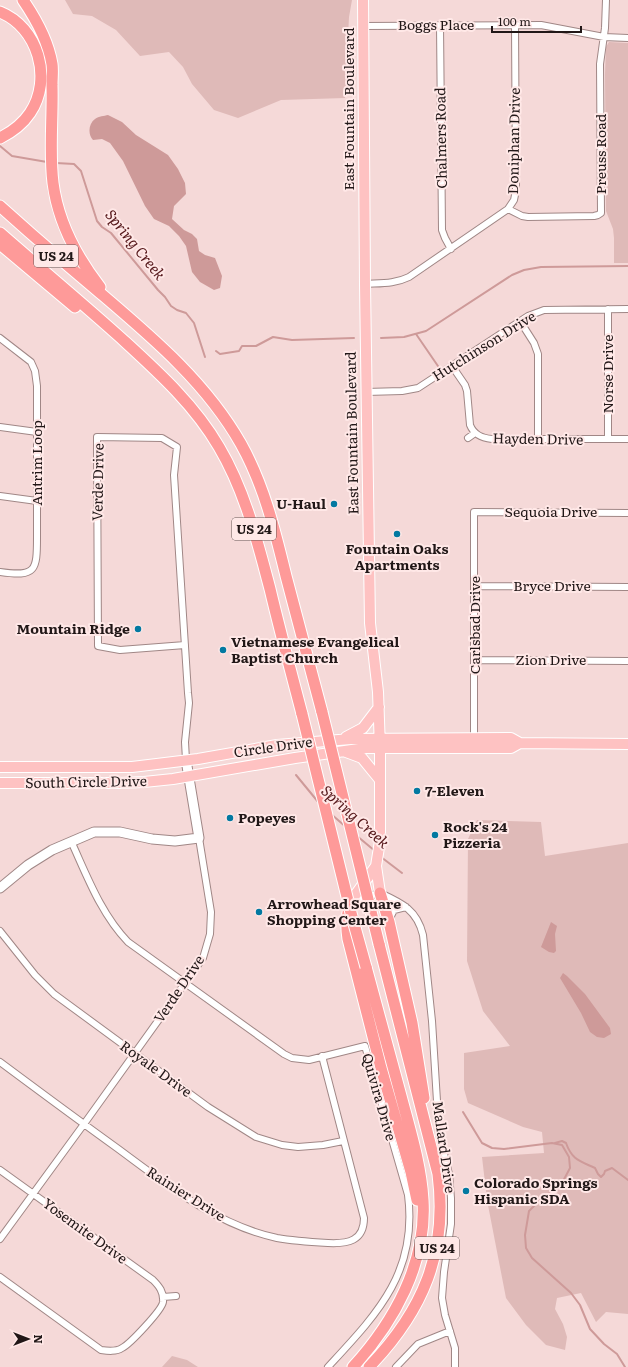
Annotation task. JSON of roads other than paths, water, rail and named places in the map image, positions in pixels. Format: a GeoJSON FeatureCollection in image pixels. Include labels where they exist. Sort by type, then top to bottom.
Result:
{"type":"FeatureCollection","features":[{"type":"Feature","properties":{"kind":"highway"},"geometry":{"type":"LineString","coordinates":[[23,0],[36,20],[46,41],[52,64],[52,168],[57,204],[71,244],[88,272],[112,304]]}},
{"type":"Feature","properties":{"kind":"highway"},"geometry":{"type":"LineString","coordinates":[[0,12],[10,17],[24,30],[35,47],[41,72],[39,93],[31,113],[18,128],[0,138]]}},
{"type":"Feature","properties":{"kind":"highway","name":"US 24"},"geometry":{"type":"LineString","coordinates":[[0,206],[187,372],[212,400],[241,444],[256,475],[272,521],[322,712],[379,944],[438,1174],[441,1203],[438,1245],[434,1262],[426,1282],[410,1313],[388,1346],[369,1367]]}},
{"type":"Feature","properties":{"kind":"highway","name":"US 24"},"geometry":{"type":"LineString","coordinates":[[0,233],[94,314],[154,368],[178,393],[202,420],[220,447],[246,503],[302,714],[351,913],[418,1164],[423,1200],[421,1233],[416,1260],[398,1306],[377,1340],[353,1367]]}},
{"type":"Feature","properties":{"kind":"highway"},"geometry":{"type":"LineString","coordinates":[[0,244],[121,346],[154,368]]}},
{"type":"Feature","properties":{"kind":"highway"},"geometry":{"type":"LineString","coordinates":[[375,894],[389,922],[412,1023],[429,1140]]}},
{"type":"Feature","properties":{"kind":"highway"},"geometry":{"type":"LineString","coordinates":[[351,901],[347,912],[346,926],[348,939],[381,1068],[411,1172],[421,1233]]}},
{"type":"Feature","properties":{"kind":"main road","name":"East Fountain Boulevard"},"geometry":{"type":"LineString","coordinates":[[362,0],[370,623],[380,738],[380,841],[374,869],[375,894]]}},
{"type":"Feature","properties":{"kind":"main road"},"geometry":{"type":"LineString","coordinates":[[340,739],[362,728],[378,707]]}},
{"type":"Feature","properties":{"kind":"main road"},"geometry":{"type":"LineString","coordinates":[[380,738],[511,738],[520,743],[628,744]]}},
{"type":"Feature","properties":{"kind":"main road","name":"Circle Drive"},"geometry":{"type":"LineString","coordinates":[[166,763],[277,746],[340,739],[380,738]]}},
{"type":"Feature","properties":{"kind":"main road"},"geometry":{"type":"LineString","coordinates":[[380,749],[511,748],[520,743]]}},
{"type":"Feature","properties":{"kind":"main road","name":"Circle Drive"},"geometry":{"type":"LineString","coordinates":[[173,778],[342,751],[366,748],[380,749]]}},
{"type":"Feature","properties":{"kind":"main road"},"geometry":{"type":"LineString","coordinates":[[342,751],[362,758],[380,780]]}},
{"type":"Feature","properties":{"kind":"main road","name":"South Circle Drive"},"geometry":{"type":"LineString","coordinates":[[0,767],[116,768],[166,763]]}},
{"type":"Feature","properties":{"kind":"main road","name":"South Circle Drive"},"geometry":{"type":"LineString","coordinates":[[0,783],[119,783],[173,778]]}},
{"type":"Feature","properties":{"kind":"main road","name":"East Fountain Boulevard"},"geometry":{"type":"LineString","coordinates":[[351,901],[374,869]]}},
{"type":"Feature","properties":{"kind":"street","name":"Preuss Road"},"geometry":{"type":"LineString","coordinates":[[508,209],[522,216],[528,217],[598,216],[601,213],[600,64],[604,37],[606,0]]}},
{"type":"Feature","properties":{"kind":"street","name":"Chalmers Road"},"geometry":{"type":"LineString","coordinates":[[440,25],[442,230],[451,249]]}},
{"type":"Feature","properties":{"kind":"street","name":"Doniphan Drive"},"geometry":{"type":"LineString","coordinates":[[365,284],[392,283],[409,277],[508,209],[514,200],[516,190],[515,25]]}},
{"type":"Feature","properties":{"kind":"street","name":"Boggs Place"},"geometry":{"type":"LineString","coordinates":[[363,26],[541,25],[604,37],[628,38]]}},
{"type":"Feature","properties":{"kind":"street","name":"Norse Drive"},"geometry":{"type":"LineString","coordinates":[[608,309],[608,439]]}},
{"type":"Feature","properties":{"kind":"street","name":"Hutchinson Drive"},"geometry":{"type":"LineString","coordinates":[[366,392],[402,391],[418,388],[536,311],[628,309]]}},
{"type":"Feature","properties":{"kind":"street"},"geometry":{"type":"LineString","coordinates":[[520,321],[534,343],[538,354],[538,439]]}},
{"type":"Feature","properties":{"kind":"street","name":"Antrim Loop"},"geometry":{"type":"LineString","coordinates":[[0,338],[31,362],[33,366],[36,379],[37,432],[37,556],[34,567],[31,571],[25,574],[0,572]]}},
{"type":"Feature","properties":{"kind":"street","name":"Hayden Drive"},"geometry":{"type":"LineString","coordinates":[[452,366],[465,385],[467,391],[470,425],[475,433],[480,437],[492,439],[628,439]]}},
{"type":"Feature","properties":{"kind":"street"},"geometry":{"type":"LineString","coordinates":[[0,427],[37,432]]}},
{"type":"Feature","properties":{"kind":"street"},"geometry":{"type":"LineString","coordinates":[[468,438],[475,433]]}},
{"type":"Feature","properties":{"kind":"street","name":"Verde Drive"},"geometry":{"type":"LineString","coordinates":[[0,1239],[186,984],[203,958],[210,934],[211,912],[188,776],[184,742],[189,703],[174,475],[176,447],[162,438],[97,437],[98,646],[120,650],[185,645]]}},
{"type":"Feature","properties":{"kind":"street"},"geometry":{"type":"LineString","coordinates":[[0,496],[37,501]]}},
{"type":"Feature","properties":{"kind":"street","name":"Sequoia Drive"},"geometry":{"type":"LineString","coordinates":[[474,512],[628,513]]}},
{"type":"Feature","properties":{"kind":"street","name":"Carlsbad Drive"},"geometry":{"type":"LineString","coordinates":[[474,512],[474,738]]}},
{"type":"Feature","properties":{"kind":"street","name":"Bryce Drive"},"geometry":{"type":"LineString","coordinates":[[475,586],[628,587]]}},
{"type":"Feature","properties":{"kind":"street","name":"Zion Drive"},"geometry":{"type":"LineString","coordinates":[[474,660],[628,661]]}},
{"type":"Feature","properties":{"kind":"street"},"geometry":{"type":"LineString","coordinates":[[0,888],[28,865],[52,850],[94,832],[120,832],[175,841],[199,838]]}},
{"type":"Feature","properties":{"kind":"street","name":"Quivira Drive"},"geometry":{"type":"LineString","coordinates":[[71,841],[103,909],[118,932],[128,942],[284,1054],[300,1060],[365,1046],[404,1181],[410,1207],[409,1234],[402,1265],[387,1298],[375,1314],[328,1367]]}},
{"type":"Feature","properties":{"kind":"street"},"geometry":{"type":"LineString","coordinates":[[351,901],[375,894]]}},
{"type":"Feature","properties":{"kind":"street","name":"Mallard Drive"},"geometry":{"type":"LineString","coordinates":[[375,894],[396,900],[406,907],[419,922],[423,935],[432,1021],[439,1133],[450,1186],[451,1224],[442,1298],[444,1315],[455,1348],[455,1367]]}},
{"type":"Feature","properties":{"kind":"street"},"geometry":{"type":"LineString","coordinates":[[389,922],[394,910],[406,907]]}},
{"type":"Feature","properties":{"kind":"street","name":"Royale Drive"},"geometry":{"type":"LineString","coordinates":[[0,931],[35,975],[54,994],[208,1107],[256,1137],[282,1146],[298,1147],[317,1146],[343,1141]]}},
{"type":"Feature","properties":{"kind":"street","name":"Rainier Drive"},"geometry":{"type":"LineString","coordinates":[[0,1062],[168,1185],[206,1210],[250,1230],[277,1238],[313,1242],[342,1243],[350,1241],[362,1232],[364,1218],[322,1056]]}},
{"type":"Feature","properties":{"kind":"street","name":"Yosemite Drive"},"geometry":{"type":"LineString","coordinates":[[0,1170],[153,1280],[159,1286],[163,1297]]}},
{"type":"Feature","properties":{"kind":"street"},"geometry":{"type":"LineString","coordinates":[[0,1278],[101,1350],[117,1350],[130,1343],[159,1311],[163,1302],[163,1297],[176,1296]]}},
{"type":"Feature","properties":{"kind":"street"},"geometry":{"type":"LineString","coordinates":[[396,1367],[418,1344],[450,1331]]}},
{"type":"Feature","properties":{"kind":"waterway","name":"Spring Creek"},"geometry":{"type":"LineString","coordinates":[[0,146],[12,156],[47,162]]}},
{"type":"Feature","properties":{"kind":"waterway","name":"Spring Creek"},"geometry":{"type":"LineString","coordinates":[[56,163],[74,164],[81,171],[97,221],[102,227],[111,233],[171,306],[186,313],[194,323],[205,357]]}},
{"type":"Feature","properties":{"kind":"waterway"},"geometry":{"type":"LineString","coordinates":[[381,338],[404,337],[426,331],[512,275],[524,270],[541,267],[628,266]]}},
{"type":"Feature","properties":{"kind":"waterway"},"geometry":{"type":"LineString","coordinates":[[416,334],[440,369]]}},
{"type":"Feature","properties":{"kind":"waterway"},"geometry":{"type":"LineString","coordinates":[[216,351],[220,354],[239,351],[242,346],[256,346],[273,337],[292,340],[354,338]]}},
{"type":"Feature","properties":{"kind":"waterway","name":"Spring Creek"},"geometry":{"type":"LineString","coordinates":[[296,775],[319,803]]}},
{"type":"Feature","properties":{"kind":"waterway","name":"Spring Creek"},"geometry":{"type":"LineString","coordinates":[[331,814],[346,827]]}},
{"type":"Feature","properties":{"kind":"waterway","name":"Spring Creek"},"geometry":{"type":"LineString","coordinates":[[357,836],[375,851]]}},
{"type":"Feature","properties":{"kind":"waterway","name":"Spring Creek"},"geometry":{"type":"LineString","coordinates":[[381,857],[402,873]]}},
{"type":"Feature","properties":{"kind":"waterway","name":"Spring Creek"},"geometry":{"type":"LineString","coordinates":[[463,1112],[482,1143],[492,1148],[504,1149],[552,1143],[562,1145],[569,1157],[570,1168],[561,1185],[540,1200],[529,1211],[525,1235],[526,1248],[532,1258],[571,1293],[580,1305],[590,1329],[604,1344],[617,1354],[625,1367]]}},
{"type":"Feature","properties":{"kind":"waterway"},"geometry":{"type":"LineString","coordinates":[[555,1143],[562,1141],[566,1143],[568,1149],[574,1157],[595,1168],[601,1177],[605,1171],[612,1168],[628,1180]]}},
{"type":"Feature","properties":{"kind":"place","name":"U-Haul"},"geometry":{"type":"Point","coordinates":[334,504]}},
{"type":"Feature","properties":{"kind":"place","name":"Fountain Oaks Apartments"},"geometry":{"type":"Point","coordinates":[397,534]}},
{"type":"Feature","properties":{"kind":"place","name":"Mountain Ridge"},"geometry":{"type":"Point","coordinates":[138,629]}},
{"type":"Feature","properties":{"kind":"place","name":"Vietnamese Evangelical Baptist Church"},"geometry":{"type":"Point","coordinates":[223,650]}},
{"type":"Feature","properties":{"kind":"place","name":"7-Eleven"},"geometry":{"type":"Point","coordinates":[417,791]}},
{"type":"Feature","properties":{"kind":"place","name":"Popeyes"},"geometry":{"type":"Point","coordinates":[230,818]}},
{"type":"Feature","properties":{"kind":"place","name":"Rock's 24 Pizzeria"},"geometry":{"type":"Point","coordinates":[435,835]}},
{"type":"Feature","properties":{"kind":"place","name":"Arrowhead Square Shopping Center"},"geometry":{"type":"Point","coordinates":[259,912]}},
{"type":"Feature","properties":{"kind":"place","name":"Colorado Springs Hispanic SDA"},"geometry":{"type":"Point","coordinates":[466,1191]}}]}
